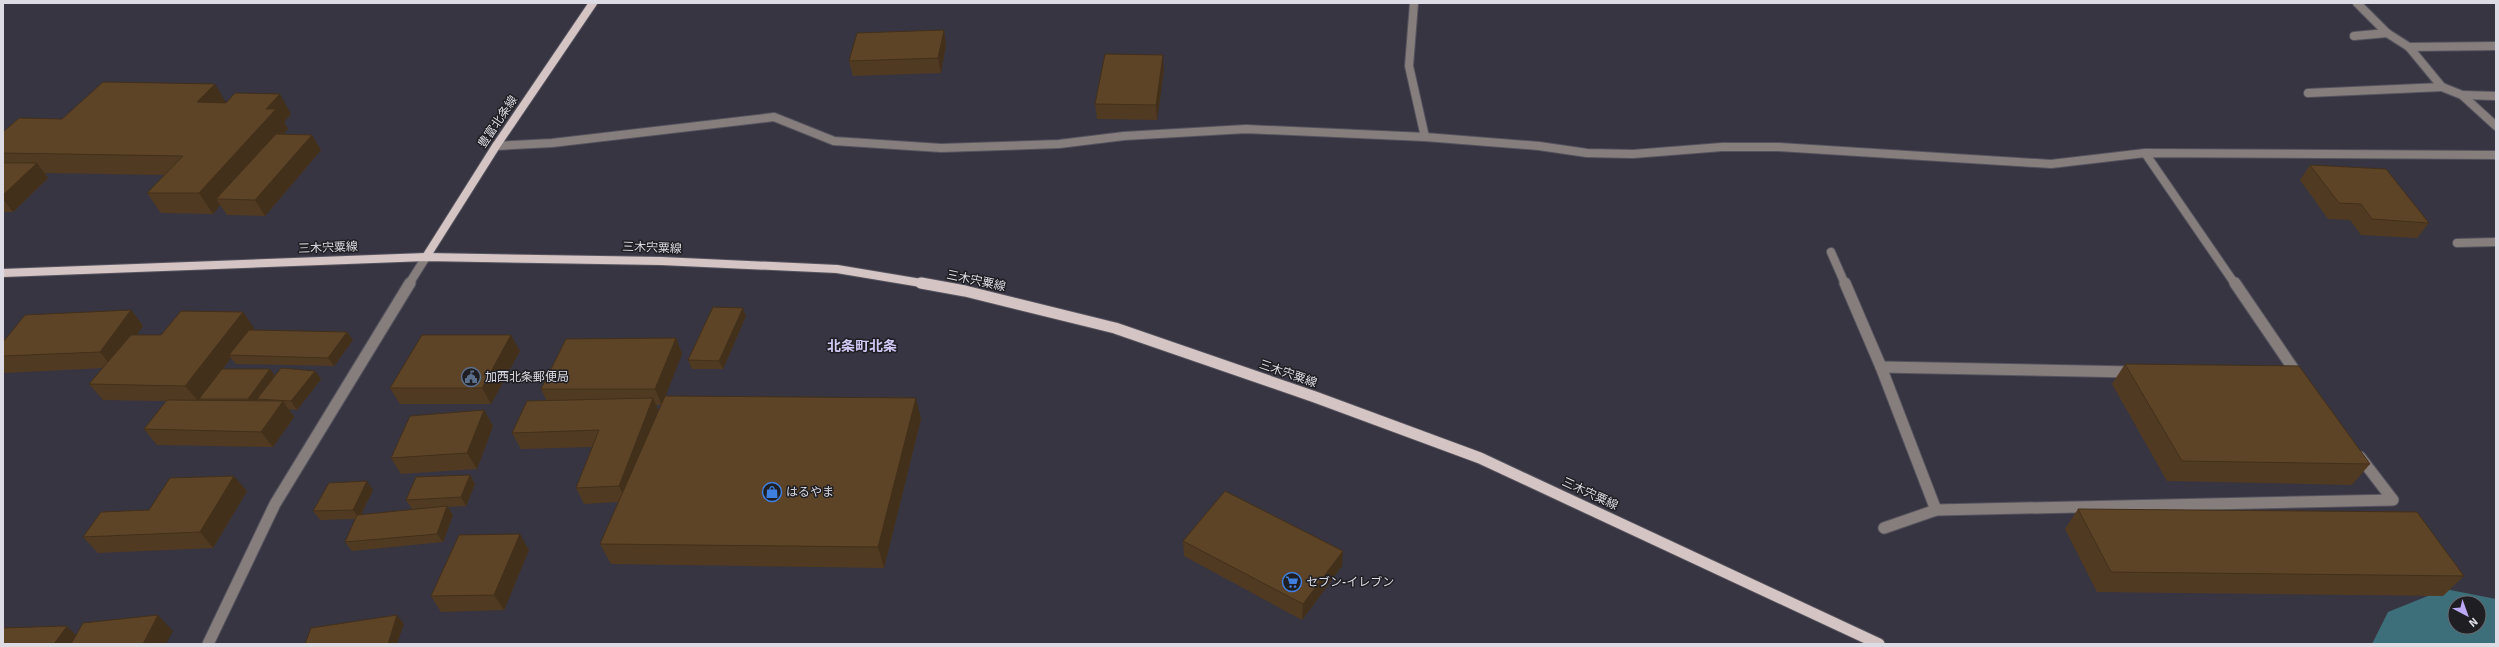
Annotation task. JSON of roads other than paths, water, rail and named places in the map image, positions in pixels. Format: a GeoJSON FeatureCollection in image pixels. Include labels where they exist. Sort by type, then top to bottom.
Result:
{"type":"FeatureCollection","features":[{"type":"Feature","properties":{"kind":"main road","name":"豊富北条線"},"geometry":{"type":"LineString","coordinates":[[426,257],[496,146],[593,3]]}},
{"type":"Feature","properties":{"kind":"main road","name":"三木宍粟線"},"geometry":{"type":"LineString","coordinates":[[3,272],[426,257],[661,261],[837,269],[965,291],[1115,328],[1314,396],[1480,458],[1879,644]]}},
{"type":"Feature","properties":{"kind":"street"},"geometry":{"type":"LineString","coordinates":[[1414,3],[1409,66],[1425,137]]}},
{"type":"Feature","properties":{"kind":"street"},"geometry":{"type":"LineString","coordinates":[[2357,3],[2387,33],[2409,48],[2442,87]]}},
{"type":"Feature","properties":{"kind":"street"},"geometry":{"type":"LineString","coordinates":[[2354,36],[2387,33]]}},
{"type":"Feature","properties":{"kind":"street"},"geometry":{"type":"LineString","coordinates":[[2409,48],[2496,46]]}},
{"type":"Feature","properties":{"kind":"street"},"geometry":{"type":"LineString","coordinates":[[2308,93],[2442,87],[2462,95],[2496,96]]}},
{"type":"Feature","properties":{"kind":"street"},"geometry":{"type":"LineString","coordinates":[[2462,95],[2496,126]]}},
{"type":"Feature","properties":{"kind":"street"},"geometry":{"type":"LineString","coordinates":[[496,146],[552,143],[774,117],[834,141],[941,148],[1059,144],[1124,136],[1246,129],[1425,137],[1470,142],[1539,146],[1587,153],[1634,154],[1722,147],[1779,147],[1903,156],[2051,164],[2145,154],[2496,155]]}},
{"type":"Feature","properties":{"kind":"street"},"geometry":{"type":"LineString","coordinates":[[2145,154],[2307,388]]}},
{"type":"Feature","properties":{"kind":"street"},"geometry":{"type":"LineString","coordinates":[[2457,243],[2496,242]]}},
{"type":"Feature","properties":{"kind":"street"},"geometry":{"type":"LineString","coordinates":[[1831,252],[1881,367],[1936,510]]}},
{"type":"Feature","properties":{"kind":"street"},"geometry":{"type":"LineString","coordinates":[[208,644],[275,504],[426,257]]}},
{"type":"Feature","properties":{"kind":"street"},"geometry":{"type":"LineString","coordinates":[[1881,367],[2148,372]]}},
{"type":"Feature","properties":{"kind":"street"},"geometry":{"type":"LineString","coordinates":[[2281,375],[2297,375]]}},
{"type":"Feature","properties":{"kind":"street"},"geometry":{"type":"LineString","coordinates":[[1884,528],[1936,510],[2393,500],[2355,450]]}},
{"type":"Feature","properties":{"kind":"waterway"},"geometry":{"type":"LineString","coordinates":[[2425,644],[2445,634],[2496,644]]}},
{"type":"Feature","properties":{"kind":"place","name":"加西北条郵便局"},"geometry":{"type":"Point","coordinates":[471,377]}},
{"type":"Feature","properties":{"kind":"place","name":"はるやま"},"geometry":{"type":"Point","coordinates":[772,492]}},
{"type":"Feature","properties":{"kind":"place","name":"セブン-イレブン"},"geometry":{"type":"Point","coordinates":[1292,582]}},
{"type":"Feature","properties":{"kind":"district","name":"北条町北条"},"geometry":{"type":"Point","coordinates":[862,346]}}]}
